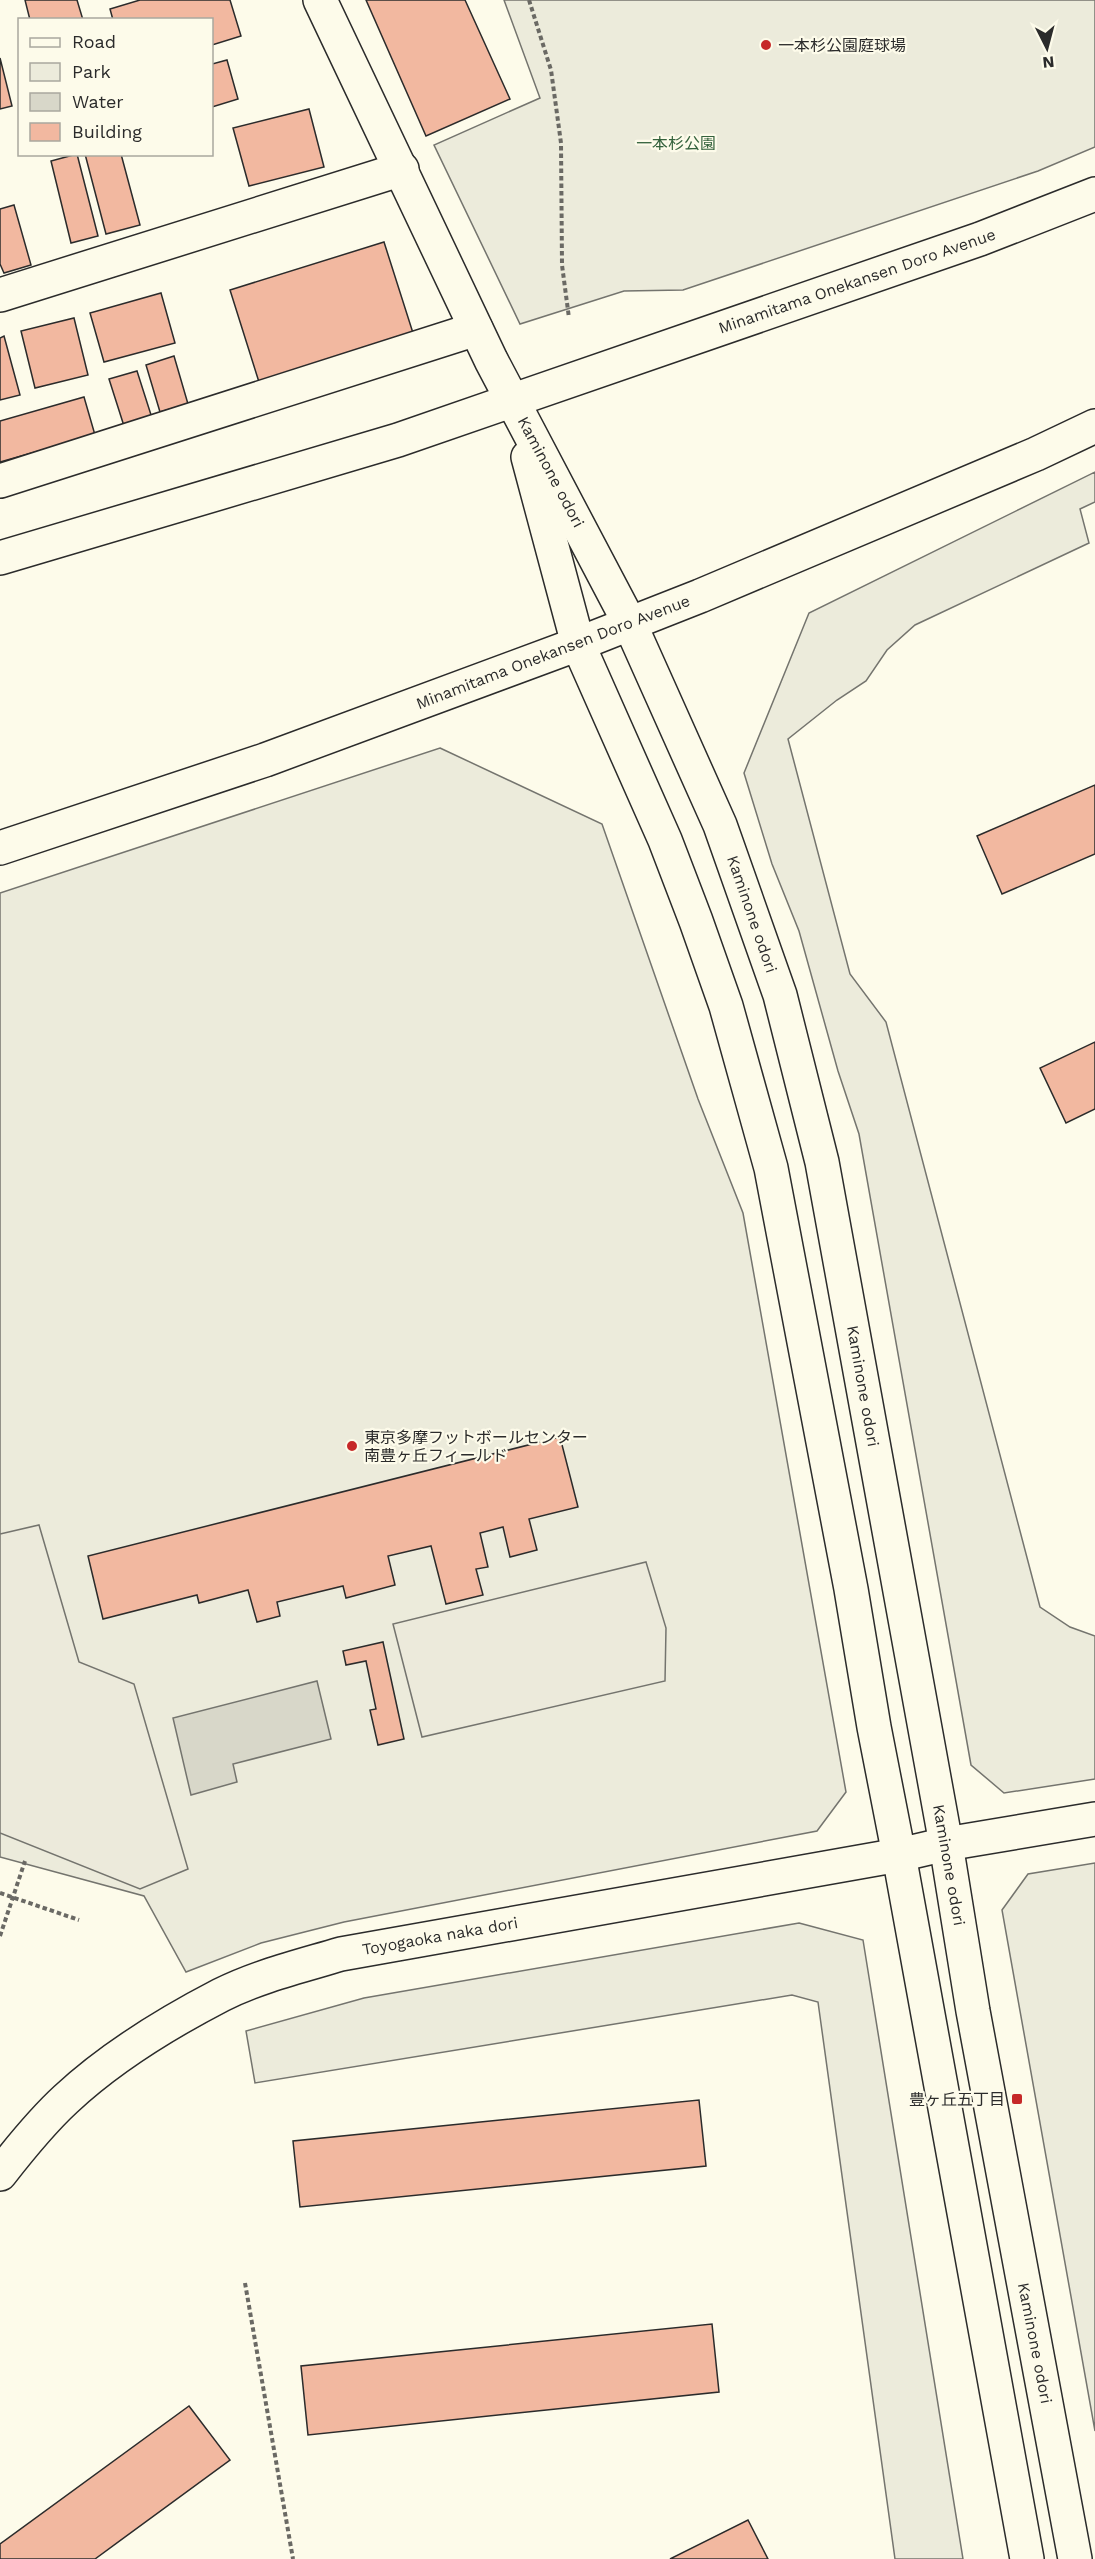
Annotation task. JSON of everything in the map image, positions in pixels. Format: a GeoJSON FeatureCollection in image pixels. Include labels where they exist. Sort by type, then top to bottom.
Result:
{"type":"FeatureCollection","features":[{"type":"Feature","properties":{"kind":"street"},"geometry":{"type":"LineString","coordinates":[[320,0],[476,329],[513,400]]}},
{"type":"Feature","properties":{"kind":"street"},"geometry":{"type":"LineString","coordinates":[[0,295],[402,169]]}},
{"type":"Feature","properties":{"kind":"street","name":"Minamitama Onekansen Doro Avenue"},"geometry":{"type":"LineString","coordinates":[[0,558],[398,440],[980,239],[1095,194]]}},
{"type":"Feature","properties":{"kind":"street"},"geometry":{"type":"LineString","coordinates":[[0,481],[476,329]]}},
{"type":"Feature","properties":{"kind":"street","name":"Kaminone odori"},"geometry":{"type":"LineString","coordinates":[[513,400],[630,624],[720,825],[780,995],[822,1162],[946,1844],[973,2011],[1075,2559]]}},
{"type":"Feature","properties":{"kind":"street","name":"Kaminone odori"},"geometry":{"type":"LineString","coordinates":[[513,400],[578,644],[666,840],[726,1006],[771,1168],[809,1360],[1027,2559]]}},
{"type":"Feature","properties":{"kind":"street","name":"Minamitama Onekansen Doro Avenue"},"geometry":{"type":"LineString","coordinates":[[0,848],[265,760],[630,624],[1036,454],[1095,426]]}},
{"type":"Feature","properties":{"kind":"street","name":"Toyogaoka naka dori"},"geometry":{"type":"LineString","coordinates":[[0,2174],[28,2137],[67,2098],[113,2061],[150,2035],[222,1994],[281,1972],[341,1954],[1095,1819]]}},
{"type":"Feature","properties":{"kind":"path"},"geometry":{"type":"LineString","coordinates":[[529,0],[551,70],[561,143],[562,265],[569,318]]}},
{"type":"Feature","properties":{"kind":"path"},"geometry":{"type":"LineString","coordinates":[[0,1936],[26,1861]]}},
{"type":"Feature","properties":{"kind":"path"},"geometry":{"type":"LineString","coordinates":[[0,1893],[79,1920]]}},
{"type":"Feature","properties":{"kind":"path"},"geometry":{"type":"LineString","coordinates":[[245,2283],[293,2559]]}},
{"type":"Feature","properties":{"kind":"green space","name":"一本杉公園"},"geometry":{"type":"Polygon","coordinates":[[[504,0],[1095,0],[1095,147],[1038,171],[683,290],[624,291],[520,324],[434,145],[540,98],[504,0]]]}},
{"type":"Feature","properties":{"kind":"green space"},"geometry":{"type":"Polygon","coordinates":[[[1095,472],[1095,502],[1080,509],[1089,543],[915,625],[887,650],[866,681],[837,700],[788,739],[850,974],[886,1022],[1040,1607],[1070,1627],[1095,1636],[1095,1779],[1004,1793],[971,1765],[859,1134],[838,1071],[799,931],[772,864],[744,773],[809,613],[1095,472]]]}},
{"type":"Feature","properties":{"kind":"green space","name":"東京多摩フットボールセンター 南豊ヶ丘フィールド"},"geometry":{"type":"Polygon","coordinates":[[[440,748],[602,824],[698,1099],[743,1213],[846,1792],[817,1831],[344,1922],[261,1943],[186,1972],[144,1896],[0,1857],[0,893],[440,748]]]}},
{"type":"Feature","properties":{"kind":"green space"},"geometry":{"type":"Polygon","coordinates":[[[1095,1863],[1095,2431],[1002,1910],[1028,1874],[1095,1863]]]}},
{"type":"Feature","properties":{"kind":"green space"},"geometry":{"type":"Polygon","coordinates":[[[799,1923],[863,1940],[963,2559],[895,2559],[818,2002],[792,1995],[255,2083],[246,2031],[364,1998],[799,1923]]]}},
{"type":"Feature","properties":{"kind":"shaded area"},"geometry":{"type":"Polygon","coordinates":[[[39,1525],[79,1662],[134,1684],[188,1869],[140,1889],[0,1833],[0,1534],[39,1525]]]}},
{"type":"Feature","properties":{"kind":"shaded area"},"geometry":{"type":"Polygon","coordinates":[[[646,1562],[666,1628],[665,1681],[422,1737],[393,1624],[646,1562]]]}},
{"type":"Feature","properties":{"kind":"water"},"geometry":{"type":"Polygon","coordinates":[[[317,1681],[331,1739],[233,1764],[237,1782],[191,1795],[173,1718],[317,1681]]]}},
{"type":"Feature","properties":{"kind":"building"},"geometry":{"type":"Polygon","coordinates":[[[25,0],[77,0],[82,18],[30,18],[25,0]]]}},
{"type":"Feature","properties":{"kind":"building"},"geometry":{"type":"Polygon","coordinates":[[[140,0],[230,0],[241,36],[213,45],[213,18],[112,18],[110,9],[140,0]]]}},
{"type":"Feature","properties":{"kind":"building"},"geometry":{"type":"Polygon","coordinates":[[[366,0],[465,0],[510,99],[426,136],[366,0]]]}},
{"type":"Feature","properties":{"kind":"building"},"geometry":{"type":"Polygon","coordinates":[[[0,58],[12,106],[0,109],[0,58]]]}},
{"type":"Feature","properties":{"kind":"building"},"geometry":{"type":"Polygon","coordinates":[[[227,60],[238,99],[213,107],[213,64],[227,60]]]}},
{"type":"Feature","properties":{"kind":"building"},"geometry":{"type":"Polygon","coordinates":[[[309,109],[324,167],[249,186],[233,128],[309,109]]]}},
{"type":"Feature","properties":{"kind":"building"},"geometry":{"type":"Polygon","coordinates":[[[78,156],[98,236],[71,243],[51,161],[78,156]]]}},
{"type":"Feature","properties":{"kind":"building"},"geometry":{"type":"Polygon","coordinates":[[[86,156],[122,156],[140,225],[106,234],[86,156]]]}},
{"type":"Feature","properties":{"kind":"building"},"geometry":{"type":"Polygon","coordinates":[[[14,205],[31,265],[4,273],[0,264],[0,209],[14,205]]]}},
{"type":"Feature","properties":{"kind":"building"},"geometry":{"type":"Polygon","coordinates":[[[384,242],[413,333],[259,382],[230,290],[384,242]]]}},
{"type":"Feature","properties":{"kind":"building"},"geometry":{"type":"Polygon","coordinates":[[[161,293],[175,343],[104,362],[90,313],[161,293]]]}},
{"type":"Feature","properties":{"kind":"building"},"geometry":{"type":"Polygon","coordinates":[[[74,318],[88,375],[35,388],[21,331],[74,318]]]}},
{"type":"Feature","properties":{"kind":"building"},"geometry":{"type":"Polygon","coordinates":[[[4,336],[20,395],[0,400],[0,338],[4,336]]]}},
{"type":"Feature","properties":{"kind":"building"},"geometry":{"type":"Polygon","coordinates":[[[174,356],[188,404],[160,412],[146,365],[174,356]]]}},
{"type":"Feature","properties":{"kind":"building"},"geometry":{"type":"Polygon","coordinates":[[[137,371],[152,418],[124,426],[109,379],[137,371]]]}},
{"type":"Feature","properties":{"kind":"building"},"geometry":{"type":"Polygon","coordinates":[[[84,397],[95,435],[0,462],[0,421],[84,397]]]}},
{"type":"Feature","properties":{"kind":"building"},"geometry":{"type":"Polygon","coordinates":[[[1095,785],[1095,854],[1002,894],[977,836],[1095,785]]]}},
{"type":"Feature","properties":{"kind":"building"},"geometry":{"type":"Polygon","coordinates":[[[1095,1042],[1095,1109],[1066,1123],[1040,1068],[1095,1042]]]}},
{"type":"Feature","properties":{"kind":"building"},"geometry":{"type":"Polygon","coordinates":[[[560,1437],[578,1507],[529,1519],[537,1550],[510,1557],[503,1527],[480,1533],[488,1567],[476,1569],[483,1595],[446,1604],[431,1546],[388,1556],[395,1585],[346,1598],[343,1586],[277,1602],[280,1616],[257,1622],[248,1590],[199,1603],[197,1595],[103,1619],[88,1556],[560,1437]]]}},
{"type":"Feature","properties":{"kind":"building"},"geometry":{"type":"Polygon","coordinates":[[[383,1642],[404,1739],[378,1745],[370,1710],[376,1709],[366,1661],[346,1665],[343,1651],[383,1642]]]}},
{"type":"Feature","properties":{"kind":"building"},"geometry":{"type":"Polygon","coordinates":[[[699,2100],[706,2166],[300,2207],[293,2141],[699,2100]]]}},
{"type":"Feature","properties":{"kind":"building"},"geometry":{"type":"Polygon","coordinates":[[[712,2324],[719,2392],[308,2435],[301,2366],[712,2324]]]}},
{"type":"Feature","properties":{"kind":"building"},"geometry":{"type":"Polygon","coordinates":[[[189,2406],[230,2460],[95,2559],[0,2559],[0,2544],[189,2406]]]}},
{"type":"Feature","properties":{"kind":"building"},"geometry":{"type":"Polygon","coordinates":[[[748,2520],[768,2559],[670,2559],[748,2520]]]}},
{"type":"Feature","properties":{"kind":"place","name":"一本杉公園庭球場"},"geometry":{"type":"Point","coordinates":[766,45]}},
{"type":"Feature","properties":{"kind":"place","name":"東京多摩フットボールセンター 南豊ヶ丘フィールド"},"geometry":{"type":"Point","coordinates":[352,1446]}},
{"type":"Feature","properties":{"kind":"place","name":"豊ヶ丘五丁目"},"geometry":{"type":"Point","coordinates":[1017,2099]}}]}
